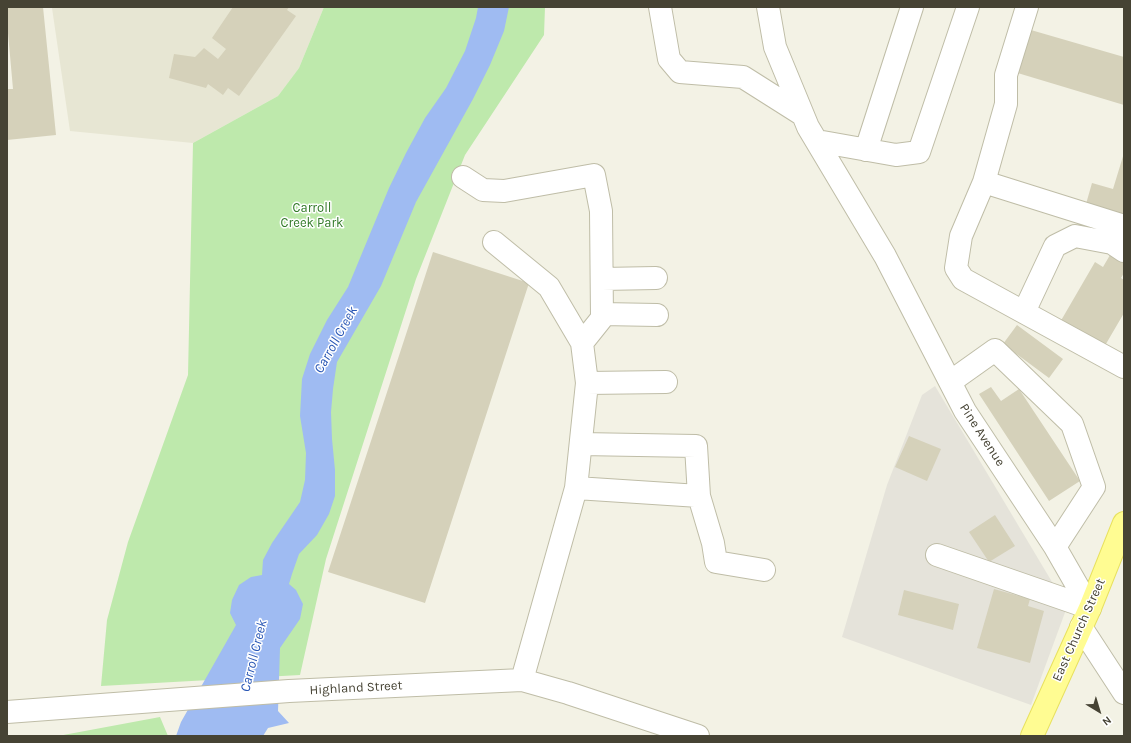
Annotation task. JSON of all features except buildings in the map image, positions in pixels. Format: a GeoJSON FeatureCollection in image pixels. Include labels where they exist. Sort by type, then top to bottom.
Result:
{"type":"FeatureCollection","features":[{"type":"Feature","properties":{"kind":"main road","name":"East Church Street"},"geometry":{"type":"LineString","coordinates":[[1032,736],[1086,617],[1124,524]]}},
{"type":"Feature","properties":{"kind":"street"},"geometry":{"type":"LineString","coordinates":[[660,7],[669,59],[680,72],[743,77],[803,115]]}},
{"type":"Feature","properties":{"kind":"street","name":"Pine Avenue"},"geometry":{"type":"LineString","coordinates":[[768,7],[774,46],[808,127],[885,256],[965,411],[1055,547],[1086,617],[1124,693]]}},
{"type":"Feature","properties":{"kind":"street"},"geometry":{"type":"LineString","coordinates":[[866,150],[912,7]]}},
{"type":"Feature","properties":{"kind":"street"},"geometry":{"type":"LineString","coordinates":[[817,141],[896,155],[919,152],[968,7]]}},
{"type":"Feature","properties":{"kind":"street"},"geometry":{"type":"LineString","coordinates":[[1028,7],[1006,75],[1006,104],[984,182],[961,236],[956,268],[963,279],[1124,367]]}},
{"type":"Feature","properties":{"kind":"street"},"geometry":{"type":"LineString","coordinates":[[463,177],[483,190],[504,191],[594,175],[601,211],[602,318],[582,342]]}},
{"type":"Feature","properties":{"kind":"street"},"geometry":{"type":"LineString","coordinates":[[984,182],[1124,226]]}},
{"type":"Feature","properties":{"kind":"street"},"geometry":{"type":"LineString","coordinates":[[1024,312],[1055,246],[1075,236],[1112,243],[1124,251]]}},
{"type":"Feature","properties":{"kind":"street"},"geometry":{"type":"LineString","coordinates":[[494,242],[549,287],[582,342],[587,383],[576,488],[522,680]]}},
{"type":"Feature","properties":{"kind":"street"},"geometry":{"type":"LineString","coordinates":[[602,279],[656,278]]}},
{"type":"Feature","properties":{"kind":"street"},"geometry":{"type":"LineString","coordinates":[[602,314],[657,315]]}},
{"type":"Feature","properties":{"kind":"street"},"geometry":{"type":"LineString","coordinates":[[950,382],[995,350],[1072,424],[1094,487],[1055,547]]}},
{"type":"Feature","properties":{"kind":"street"},"geometry":{"type":"LineString","coordinates":[[587,383],[666,382]]}},
{"type":"Feature","properties":{"kind":"street"},"geometry":{"type":"LineString","coordinates":[[581,444],[696,446],[699,496],[713,543],[716,562],[764,570]]}},
{"type":"Feature","properties":{"kind":"street"},"geometry":{"type":"LineString","coordinates":[[576,488],[699,496]]}},
{"type":"Feature","properties":{"kind":"street"},"geometry":{"type":"LineString","coordinates":[[937,555],[1086,617]]}},
{"type":"Feature","properties":{"kind":"street","name":"Highland Street"},"geometry":{"type":"LineString","coordinates":[[7,712],[289,691],[522,680],[568,693],[698,736]]}},
{"type":"Feature","properties":{"kind":"shaded area"},"geometry":{"type":"Polygon","coordinates":[[[324,7],[299,68],[278,96],[193,143],[70,131],[52,8],[324,7]]]}},
{"type":"Feature","properties":{"kind":"shaded area"},"geometry":{"type":"Polygon","coordinates":[[[935,386],[1067,607],[1031,705],[842,637],[887,485],[922,395],[935,386]]]}},
{"type":"Feature","properties":{"kind":"green space","name":"Carroll Creek Park"},"geometry":{"type":"Polygon","coordinates":[[[324,7],[545,7],[544,35],[465,155],[416,279],[326,559],[300,675],[101,686],[107,620],[128,542],[188,375],[193,143],[278,96],[299,68],[324,7]]]}},
{"type":"Feature","properties":{"kind":"green space"},"geometry":{"type":"Polygon","coordinates":[[[160,717],[168,736],[58,736],[160,717]]]}},
{"type":"Feature","properties":{"kind":"water","name":"Carroll Creek"},"geometry":{"type":"Polygon","coordinates":[[[478,7],[509,7],[504,31],[490,65],[473,99],[416,202],[381,286],[337,362],[331,412],[335,470],[335,496],[329,514],[317,535],[299,554],[289,584],[296,590],[303,604],[300,619],[280,648],[278,711],[289,723],[268,728],[263,736],[176,736],[181,722],[236,625],[230,613],[232,600],[239,585],[251,577],[262,575],[263,560],[272,543],[300,502],[305,480],[306,453],[300,416],[302,379],[310,354],[327,320],[348,287],[389,188],[406,153],[425,118],[446,88],[465,51],[478,7]]]}}]}
